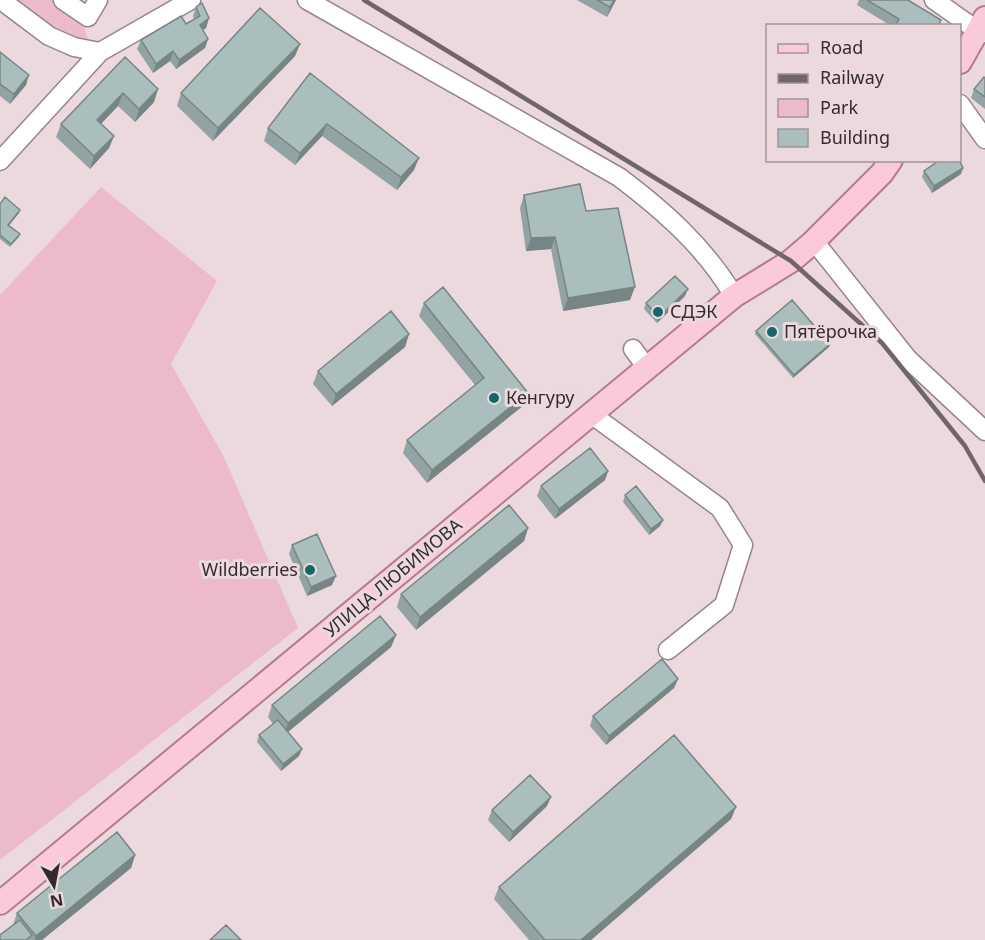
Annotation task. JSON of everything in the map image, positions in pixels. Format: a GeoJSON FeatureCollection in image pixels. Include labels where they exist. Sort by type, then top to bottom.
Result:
{"type":"FeatureCollection","features":[{"type":"Feature","properties":{"kind":"main road"},"geometry":{"type":"LineString","coordinates":[[961,61],[983,28]]}},
{"type":"Feature","properties":{"kind":"main road","name":"УЛИЦА ЛЮБИМОВА"},"geometry":{"type":"LineString","coordinates":[[0,903],[734,296],[791,261],[882,173],[890,162]]}},
{"type":"Feature","properties":{"kind":"street"},"geometry":{"type":"LineString","coordinates":[[1,0],[49,36],[74,46],[100,52]]}},
{"type":"Feature","properties":{"kind":"street"},"geometry":{"type":"LineString","coordinates":[[63,0],[88,16],[98,0]]}},
{"type":"Feature","properties":{"kind":"street"},"geometry":{"type":"LineString","coordinates":[[0,161],[100,52],[191,0]]}},
{"type":"Feature","properties":{"kind":"street"},"geometry":{"type":"LineString","coordinates":[[307,0],[619,177],[681,227],[725,280],[734,296]]}},
{"type":"Feature","properties":{"kind":"street"},"geometry":{"type":"LineString","coordinates":[[934,0],[983,28]]}},
{"type":"Feature","properties":{"kind":"street"},"geometry":{"type":"LineString","coordinates":[[961,105],[985,140]]}},
{"type":"Feature","properties":{"kind":"street"},"geometry":{"type":"LineString","coordinates":[[814,241],[909,359],[985,431]]}},
{"type":"Feature","properties":{"kind":"street"},"geometry":{"type":"LineString","coordinates":[[633,350],[647,368]]}},
{"type":"Feature","properties":{"kind":"street"},"geometry":{"type":"LineString","coordinates":[[591,414],[720,508],[743,545],[724,605],[668,650]]}},
{"type":"Feature","properties":{"kind":"green space"},"geometry":{"type":"Polygon","coordinates":[[[8,0],[62,0],[80,17],[89,42],[36,19],[8,0]]]}},
{"type":"Feature","properties":{"kind":"green space"},"geometry":{"type":"Polygon","coordinates":[[[101,187],[217,281],[171,364],[223,455],[298,628],[0,860],[0,295],[101,187]]]}},
{"type":"Feature","properties":{"kind":"building"},"geometry":{"type":"Polygon","coordinates":[[[597,0],[614,0],[610,7],[597,0]]]}},
{"type":"Feature","properties":{"kind":"building"},"geometry":{"type":"Polygon","coordinates":[[[867,0],[908,0],[941,20],[939,24],[896,24],[899,19],[867,0]]]}},
{"type":"Feature","properties":{"kind":"building"},"geometry":{"type":"Polygon","coordinates":[[[202,3],[209,18],[200,25],[208,39],[179,60],[173,51],[156,64],[141,40],[181,16],[186,24],[200,16],[196,7],[202,3]]]}},
{"type":"Feature","properties":{"kind":"building"},"geometry":{"type":"Polygon","coordinates":[[[260,8],[300,44],[218,128],[181,93],[260,8]]]}},
{"type":"Feature","properties":{"kind":"building"},"geometry":{"type":"Polygon","coordinates":[[[0,52],[29,75],[14,94],[0,84],[0,52]]]}},
{"type":"Feature","properties":{"kind":"building"},"geometry":{"type":"Polygon","coordinates":[[[125,57],[158,89],[139,109],[123,93],[97,120],[114,136],[94,156],[61,124],[125,57]]]}},
{"type":"Feature","properties":{"kind":"building"},"geometry":{"type":"Polygon","coordinates":[[[310,73],[419,158],[401,177],[327,124],[300,153],[268,128],[310,73]]]}},
{"type":"Feature","properties":{"kind":"building"},"geometry":{"type":"Polygon","coordinates":[[[985,78],[985,97],[974,89],[985,78]]]}},
{"type":"Feature","properties":{"kind":"building"},"geometry":{"type":"Polygon","coordinates":[[[937,162],[960,162],[963,168],[934,186],[924,171],[937,162]]]}},
{"type":"Feature","properties":{"kind":"building"},"geometry":{"type":"Polygon","coordinates":[[[580,184],[586,211],[618,208],[635,287],[568,298],[555,237],[531,238],[524,195],[580,184]]]}},
{"type":"Feature","properties":{"kind":"building"},"geometry":{"type":"Polygon","coordinates":[[[5,197],[20,210],[8,225],[20,234],[11,244],[0,235],[0,204],[5,197]]]}},
{"type":"Feature","properties":{"kind":"building"},"geometry":{"type":"Polygon","coordinates":[[[675,276],[688,289],[659,317],[646,303],[675,276]]]}},
{"type":"Feature","properties":{"kind":"building","name":"Кенгуру"},"geometry":{"type":"Polygon","coordinates":[[[443,287],[528,393],[432,470],[407,440],[484,378],[424,303],[443,287]]]}},
{"type":"Feature","properties":{"kind":"building"},"geometry":{"type":"Polygon","coordinates":[[[792,300],[830,344],[794,375],[756,331],[792,300]]]}},
{"type":"Feature","properties":{"kind":"building"},"geometry":{"type":"Polygon","coordinates":[[[391,311],[409,334],[336,394],[318,371],[391,311]]]}},
{"type":"Feature","properties":{"kind":"building"},"geometry":{"type":"Polygon","coordinates":[[[590,448],[608,471],[559,509],[541,486],[590,448]]]}},
{"type":"Feature","properties":{"kind":"building"},"geometry":{"type":"Polygon","coordinates":[[[636,486],[663,520],[651,529],[625,495],[636,486]]]}},
{"type":"Feature","properties":{"kind":"building"},"geometry":{"type":"Polygon","coordinates":[[[509,505],[528,528],[420,617],[401,594],[509,505]]]}},
{"type":"Feature","properties":{"kind":"building","name":"Wildberries"},"geometry":{"type":"Polygon","coordinates":[[[317,534],[336,576],[311,587],[292,545],[317,534]]]}},
{"type":"Feature","properties":{"kind":"building"},"geometry":{"type":"Polygon","coordinates":[[[380,616],[396,635],[288,723],[272,705],[380,616]]]}},
{"type":"Feature","properties":{"kind":"building"},"geometry":{"type":"Polygon","coordinates":[[[662,659],[678,679],[609,736],[593,716],[662,659]]]}},
{"type":"Feature","properties":{"kind":"building"},"geometry":{"type":"Polygon","coordinates":[[[278,720],[302,749],[283,764],[259,735],[278,720]]]}},
{"type":"Feature","properties":{"kind":"building"},"geometry":{"type":"Polygon","coordinates":[[[674,735],[736,807],[581,940],[545,940],[499,887],[674,735]]]}},
{"type":"Feature","properties":{"kind":"building"},"geometry":{"type":"Polygon","coordinates":[[[530,775],[551,797],[513,832],[492,810],[530,775]]]}},
{"type":"Feature","properties":{"kind":"building"},"geometry":{"type":"Polygon","coordinates":[[[117,832],[135,855],[36,936],[17,913],[117,832]]]}},
{"type":"Feature","properties":{"kind":"building"},"geometry":{"type":"Polygon","coordinates":[[[20,920],[32,935],[26,940],[0,940],[0,935],[20,920]]]}},
{"type":"Feature","properties":{"kind":"building"},"geometry":{"type":"Polygon","coordinates":[[[226,925],[241,940],[210,940],[226,925]]]}},
{"type":"Feature","properties":{"kind":"railway"},"geometry":{"type":"LineString","coordinates":[[364,0],[791,261],[882,343],[965,446],[985,481]]}},
{"type":"Feature","properties":{"kind":"place","name":"СДЭК"},"geometry":{"type":"Point","coordinates":[658,312]}},
{"type":"Feature","properties":{"kind":"place","name":"Пятёрочка"},"geometry":{"type":"Point","coordinates":[772,332]}},
{"type":"Feature","properties":{"kind":"place","name":"Кенгуру"},"geometry":{"type":"Point","coordinates":[494,398]}},
{"type":"Feature","properties":{"kind":"place","name":"Wildberries"},"geometry":{"type":"Point","coordinates":[310,570]}}]}
